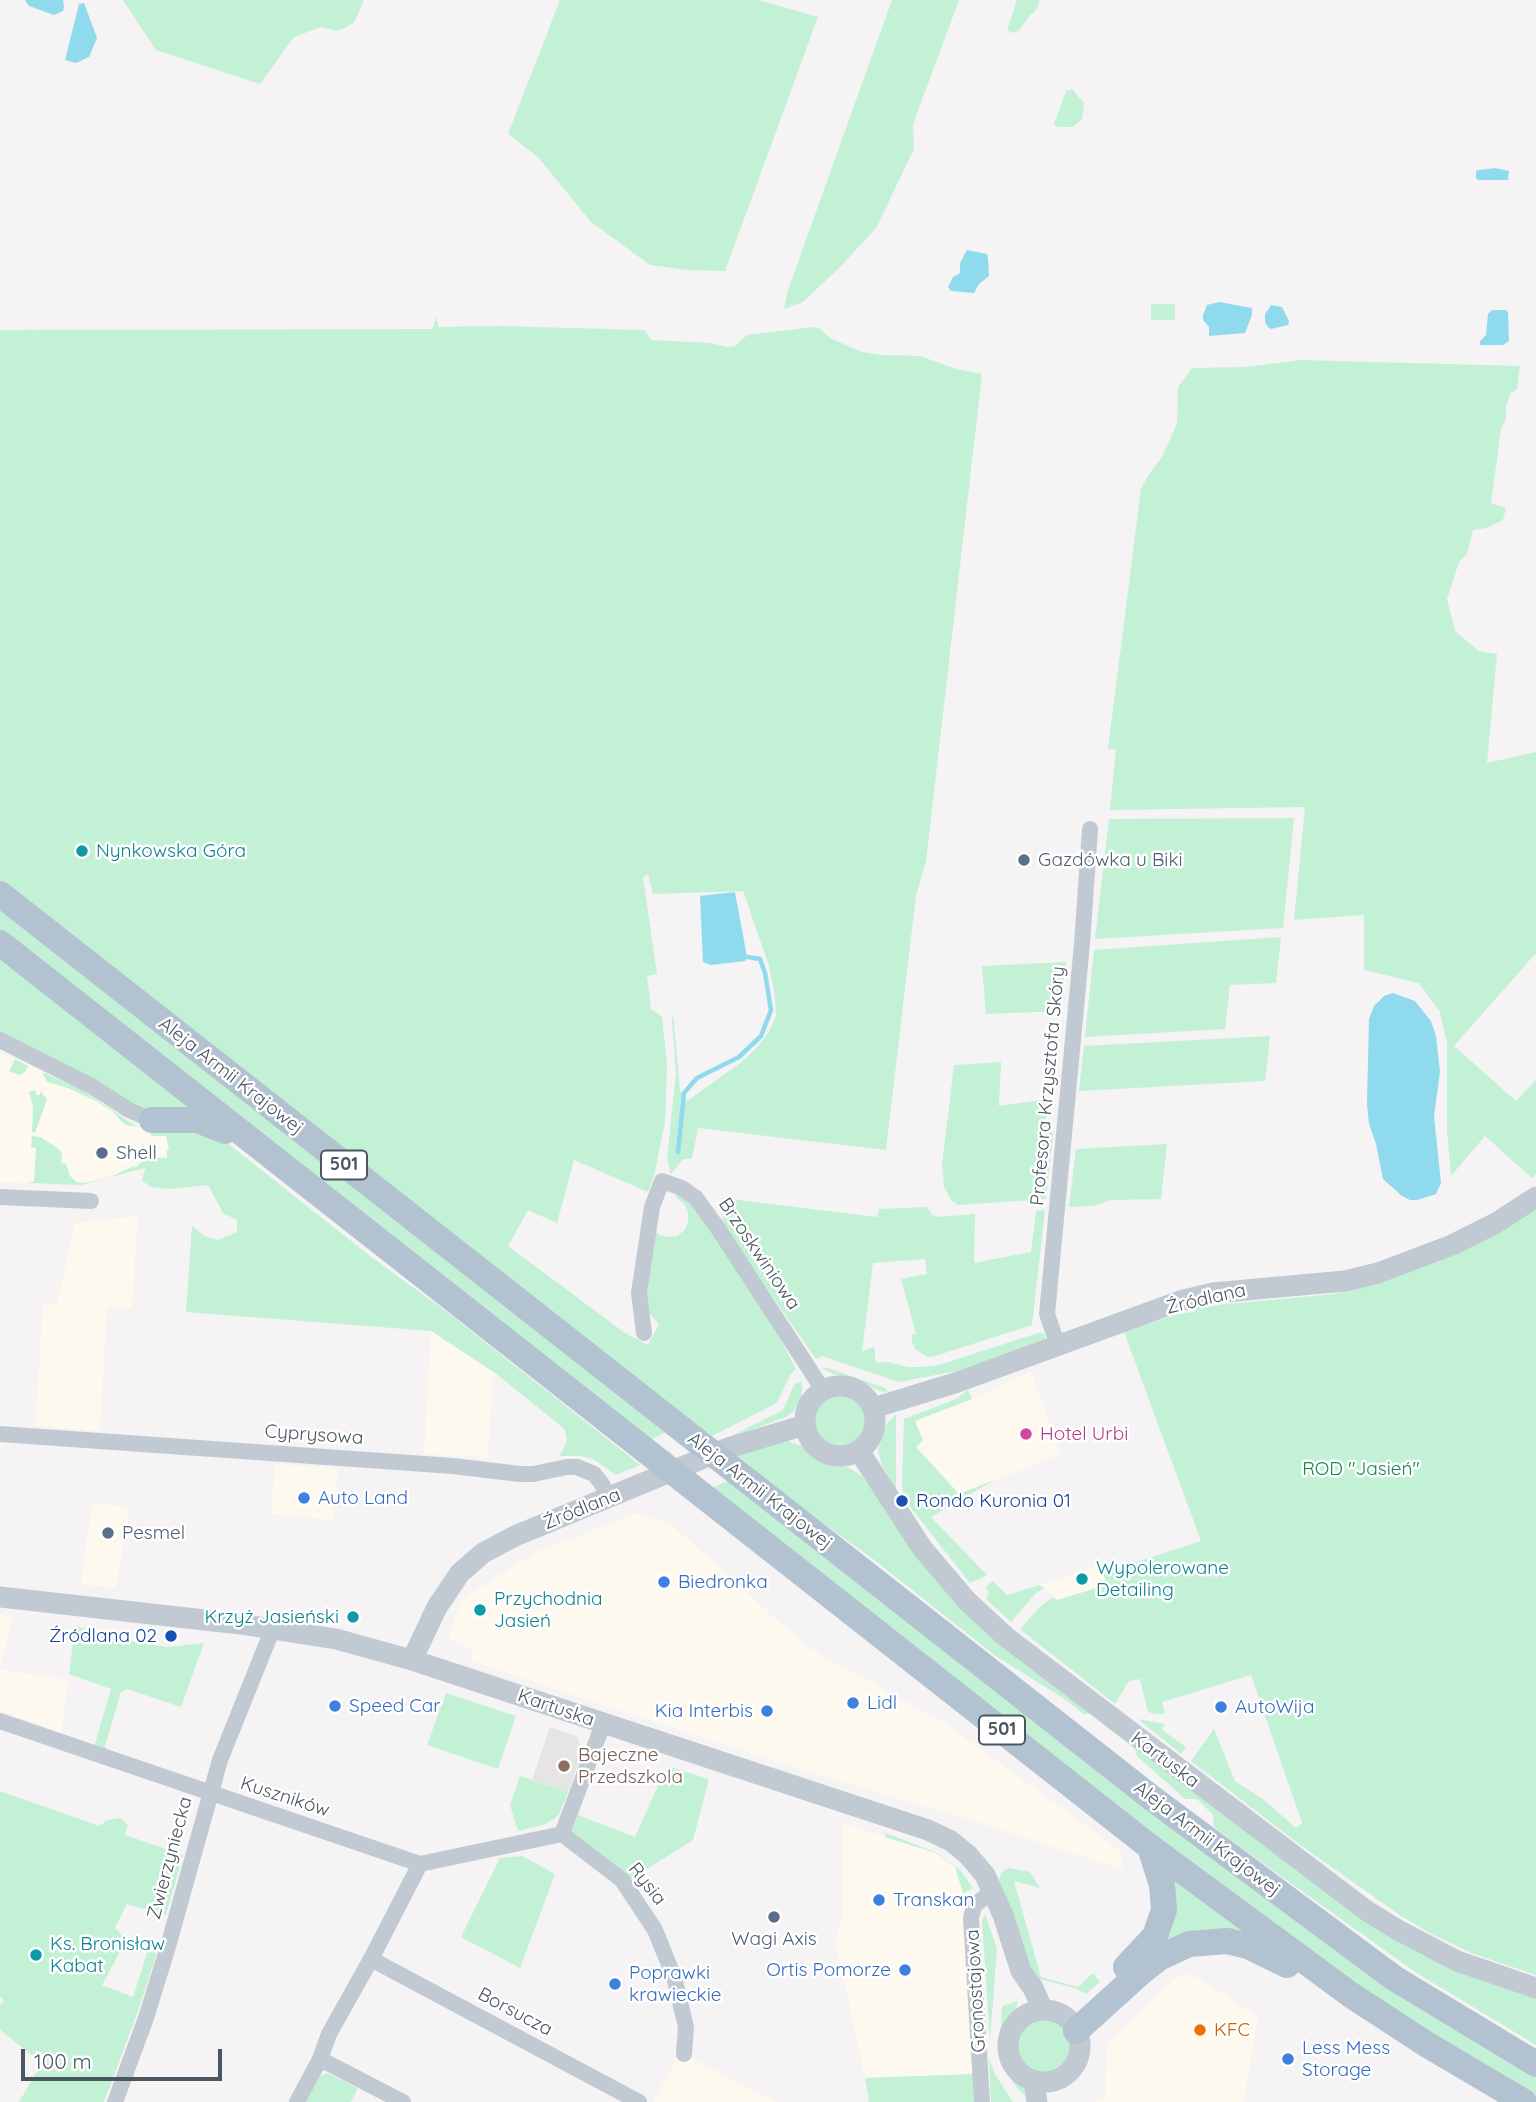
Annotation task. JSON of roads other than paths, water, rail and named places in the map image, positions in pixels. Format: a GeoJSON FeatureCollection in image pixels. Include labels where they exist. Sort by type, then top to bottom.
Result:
{"type":"FeatureCollection","features":[{"type":"Feature","properties":{"kind":"main road","name":"Aleja Armii Krajowej"},"geometry":{"type":"LineString","coordinates":[[0,894],[1132,1783],[1394,1978],[1536,2064]]}},
{"type":"Feature","properties":{"kind":"main road","name":"Aleja Armii Krajowej"},"geometry":{"type":"LineString","coordinates":[[0,943],[1150,1846],[1351,1995],[1426,2044],[1524,2102]]}},
{"type":"Feature","properties":{"kind":"main road"},"geometry":{"type":"LineString","coordinates":[[152,1120],[202,1121],[264,1151]]}},
{"type":"Feature","properties":{"kind":"main road"},"geometry":{"type":"LineString","coordinates":[[1052,2018],[1125,1968],[1155,1936],[1164,1910],[1162,1885],[1150,1846]]}},
{"type":"Feature","properties":{"kind":"main road"},"geometry":{"type":"LineString","coordinates":[[1052,2018],[1140,1973],[1159,1958],[1189,1944],[1227,1941],[1248,1945],[1351,1995]]}},
{"type":"Feature","properties":{"kind":"street","name":"Profesora Krzysztofa Skóry"},"geometry":{"type":"LineString","coordinates":[[1058,1346],[1047,1314],[1082,944],[1090,829]]}},
{"type":"Feature","properties":{"kind":"street"},"geometry":{"type":"LineString","coordinates":[[0,1040],[152,1120]]}},
{"type":"Feature","properties":{"kind":"street","name":"Brzoskwiniowa"},"geometry":{"type":"LineString","coordinates":[[644,1333],[639,1293],[652,1207],[662,1181],[682,1188],[696,1198],[823,1390]]}},
{"type":"Feature","properties":{"kind":"street"},"geometry":{"type":"LineString","coordinates":[[0,1197],[91,1201]]}},
{"type":"Feature","properties":{"kind":"street","name":"Źródlana"},"geometry":{"type":"LineString","coordinates":[[873,1408],[955,1383],[1180,1301],[1213,1293],[1270,1286],[1345,1281],[1378,1273],[1452,1245],[1496,1223],[1536,1197]]}},
{"type":"Feature","properties":{"kind":"street"},"geometry":{"type":"LineString","coordinates":[[842,1385],[852,1388],[868,1399],[873,1408],[876,1418],[872,1437],[859,1451],[842,1457],[825,1453],[811,1441],[805,1424],[808,1405],[823,1390],[842,1385]]}},
{"type":"Feature","properties":{"kind":"street","name":"Źródlana"},"geometry":{"type":"LineString","coordinates":[[412,1660],[437,1606],[460,1573],[483,1553],[515,1536],[729,1448],[805,1424]]}},
{"type":"Feature","properties":{"kind":"street","name":"Cyprysowa"},"geometry":{"type":"LineString","coordinates":[[0,1434],[453,1466],[533,1475],[577,1467],[594,1474],[608,1498]]}},
{"type":"Feature","properties":{"kind":"street","name":"Kartuska"},"geometry":{"type":"LineString","coordinates":[[859,1451],[929,1557],[967,1601],[1006,1637],[1367,1911],[1457,1961],[1536,1988]]}},
{"type":"Feature","properties":{"kind":"street","name":"Kartuska"},"geometry":{"type":"LineString","coordinates":[[0,1597],[273,1628],[336,1639],[412,1660],[928,1830],[951,1841],[968,1855],[985,1875],[993,1890],[1021,1971],[1020,1992],[1052,2018]]}},
{"type":"Feature","properties":{"kind":"street","name":"Zwierzyniecka"},"geometry":{"type":"LineString","coordinates":[[115,2102],[146,2018],[167,1950],[220,1760],[273,1628]]}},
{"type":"Feature","properties":{"kind":"street","name":"Kuszników"},"geometry":{"type":"LineString","coordinates":[[0,1721],[420,1864]]}},
{"type":"Feature","properties":{"kind":"street"},"geometry":{"type":"LineString","coordinates":[[297,2102],[320,2059],[329,2034],[420,1864],[562,1834],[603,1724]]}},
{"type":"Feature","properties":{"kind":"street","name":"Rysia"},"geometry":{"type":"LineString","coordinates":[[562,1834],[622,1880],[655,1930],[677,1990],[686,2027],[684,2054]]}},
{"type":"Feature","properties":{"kind":"street","name":"Gronostajowa"},"geometry":{"type":"LineString","coordinates":[[982,2102],[971,1918],[974,1906],[993,1890]]}},
{"type":"Feature","properties":{"kind":"street","name":"Borsucza"},"geometry":{"type":"LineString","coordinates":[[371,1959],[639,2102]]}},
{"type":"Feature","properties":{"kind":"street"},"geometry":{"type":"LineString","coordinates":[[1042,2088],[1070,2071],[1076,2063],[1080,2047],[1052,2018],[1011,2032],[1008,2052],[1017,2070],[1042,2088],[1051,2102]]}},
{"type":"Feature","properties":{"kind":"street"},"geometry":{"type":"LineString","coordinates":[[320,2059],[403,2102]]}},
{"type":"Feature","properties":{"kind":"water"},"geometry":{"type":"Polygon","coordinates":[[[25,0],[63,0],[64,7],[63,11],[54,15],[29,6],[25,0]]]}},
{"type":"Feature","properties":{"kind":"water"},"geometry":{"type":"Polygon","coordinates":[[[84,3],[97,38],[89,57],[76,63],[65,60],[79,4],[84,3]]]}},
{"type":"Feature","properties":{"kind":"water"},"geometry":{"type":"Polygon","coordinates":[[[1495,168],[1509,171],[1508,180],[1476,178],[1476,171],[1495,168]]]}},
{"type":"Feature","properties":{"kind":"water"},"geometry":{"type":"Polygon","coordinates":[[[967,250],[987,254],[989,276],[979,284],[974,293],[951,291],[948,287],[953,277],[960,273],[960,263],[967,250]]]}},
{"type":"Feature","properties":{"kind":"water"},"geometry":{"type":"Polygon","coordinates":[[[1219,302],[1252,308],[1245,333],[1209,336],[1209,327],[1203,320],[1203,315],[1207,305],[1219,302]]]}},
{"type":"Feature","properties":{"kind":"water"},"geometry":{"type":"Polygon","coordinates":[[[1271,305],[1282,307],[1289,321],[1288,325],[1271,329],[1268,327],[1265,314],[1271,305]]]}},
{"type":"Feature","properties":{"kind":"water"},"geometry":{"type":"Polygon","coordinates":[[[1492,310],[1508,312],[1509,341],[1503,345],[1480,345],[1486,335],[1488,314],[1492,310]]]}},
{"type":"Feature","properties":{"kind":"water"},"geometry":{"type":"Polygon","coordinates":[[[735,892],[747,957],[745,961],[711,965],[703,962],[700,896],[735,892]]]}},
{"type":"Feature","properties":{"kind":"water"},"geometry":{"type":"Polygon","coordinates":[[[1393,993],[1415,1001],[1431,1021],[1436,1036],[1440,1072],[1434,1116],[1441,1183],[1436,1194],[1417,1200],[1402,1196],[1383,1179],[1369,1124],[1369,1019],[1374,1006],[1384,996],[1393,993]]]}},
{"type":"Feature","properties":{"kind":"waterway"},"geometry":{"type":"LineString","coordinates":[[678,1152],[684,1093],[697,1078],[739,1057],[761,1036],[771,1010],[760,959],[747,957]]}},
{"type":"Feature","properties":{"kind":"place","name":"Nynkowska Góra"},"geometry":{"type":"Point","coordinates":[82,851]}},
{"type":"Feature","properties":{"kind":"place","name":"Gazdówka u Biki"},"geometry":{"type":"Point","coordinates":[1024,860]}},
{"type":"Feature","properties":{"kind":"place","name":"Shell"},"geometry":{"type":"Point","coordinates":[102,1153]}},
{"type":"Feature","properties":{"kind":"place","name":"Hotel Urbi"},"geometry":{"type":"Point","coordinates":[1026,1434]}},
{"type":"Feature","properties":{"kind":"place","name":"Auto Land"},"geometry":{"type":"Point","coordinates":[304,1498]}},
{"type":"Feature","properties":{"kind":"place","name":"Rondo Kuronia 01"},"geometry":{"type":"Point","coordinates":[902,1501]}},
{"type":"Feature","properties":{"kind":"place","name":"Pesmel"},"geometry":{"type":"Point","coordinates":[108,1533]}},
{"type":"Feature","properties":{"kind":"place","name":"Wypolerowane Detailing"},"geometry":{"type":"Point","coordinates":[1082,1579]}},
{"type":"Feature","properties":{"kind":"place","name":"Biedronka"},"geometry":{"type":"Point","coordinates":[664,1582]}},
{"type":"Feature","properties":{"kind":"place","name":"Przychodnia Jasień"},"geometry":{"type":"Point","coordinates":[480,1610]}},
{"type":"Feature","properties":{"kind":"place","name":"Krzyż Jasieński"},"geometry":{"type":"Point","coordinates":[353,1617]}},
{"type":"Feature","properties":{"kind":"place","name":"Źródlana 02"},"geometry":{"type":"Point","coordinates":[171,1636]}},
{"type":"Feature","properties":{"kind":"place","name":"Lidl"},"geometry":{"type":"Point","coordinates":[853,1703]}},
{"type":"Feature","properties":{"kind":"place","name":"Speed Car"},"geometry":{"type":"Point","coordinates":[335,1706]}},
{"type":"Feature","properties":{"kind":"place","name":"AutoWija"},"geometry":{"type":"Point","coordinates":[1221,1707]}},
{"type":"Feature","properties":{"kind":"place","name":"Kia Interbis"},"geometry":{"type":"Point","coordinates":[767,1711]}},
{"type":"Feature","properties":{"kind":"place","name":"Bajeczne Przedszkola"},"geometry":{"type":"Point","coordinates":[564,1766]}},
{"type":"Feature","properties":{"kind":"place","name":"Transkan"},"geometry":{"type":"Point","coordinates":[879,1900]}},
{"type":"Feature","properties":{"kind":"place","name":"Wagi Axis"},"geometry":{"type":"Point","coordinates":[774,1917]}},
{"type":"Feature","properties":{"kind":"place","name":"Ks. Bronisław Kabat"},"geometry":{"type":"Point","coordinates":[36,1955]}},
{"type":"Feature","properties":{"kind":"place","name":"Ortis Pomorze"},"geometry":{"type":"Point","coordinates":[905,1970]}},
{"type":"Feature","properties":{"kind":"place","name":"Poprawki krawieckie"},"geometry":{"type":"Point","coordinates":[615,1984]}},
{"type":"Feature","properties":{"kind":"place","name":"KFC"},"geometry":{"type":"Point","coordinates":[1200,2030]}},
{"type":"Feature","properties":{"kind":"place","name":"Less Mess Storage"},"geometry":{"type":"Point","coordinates":[1288,2059]}},
{"type":"Feature","properties":{"kind":"park label","name":"ROD \"Jasień\""},"geometry":{"type":"Point","coordinates":[1361,1469]}}]}
